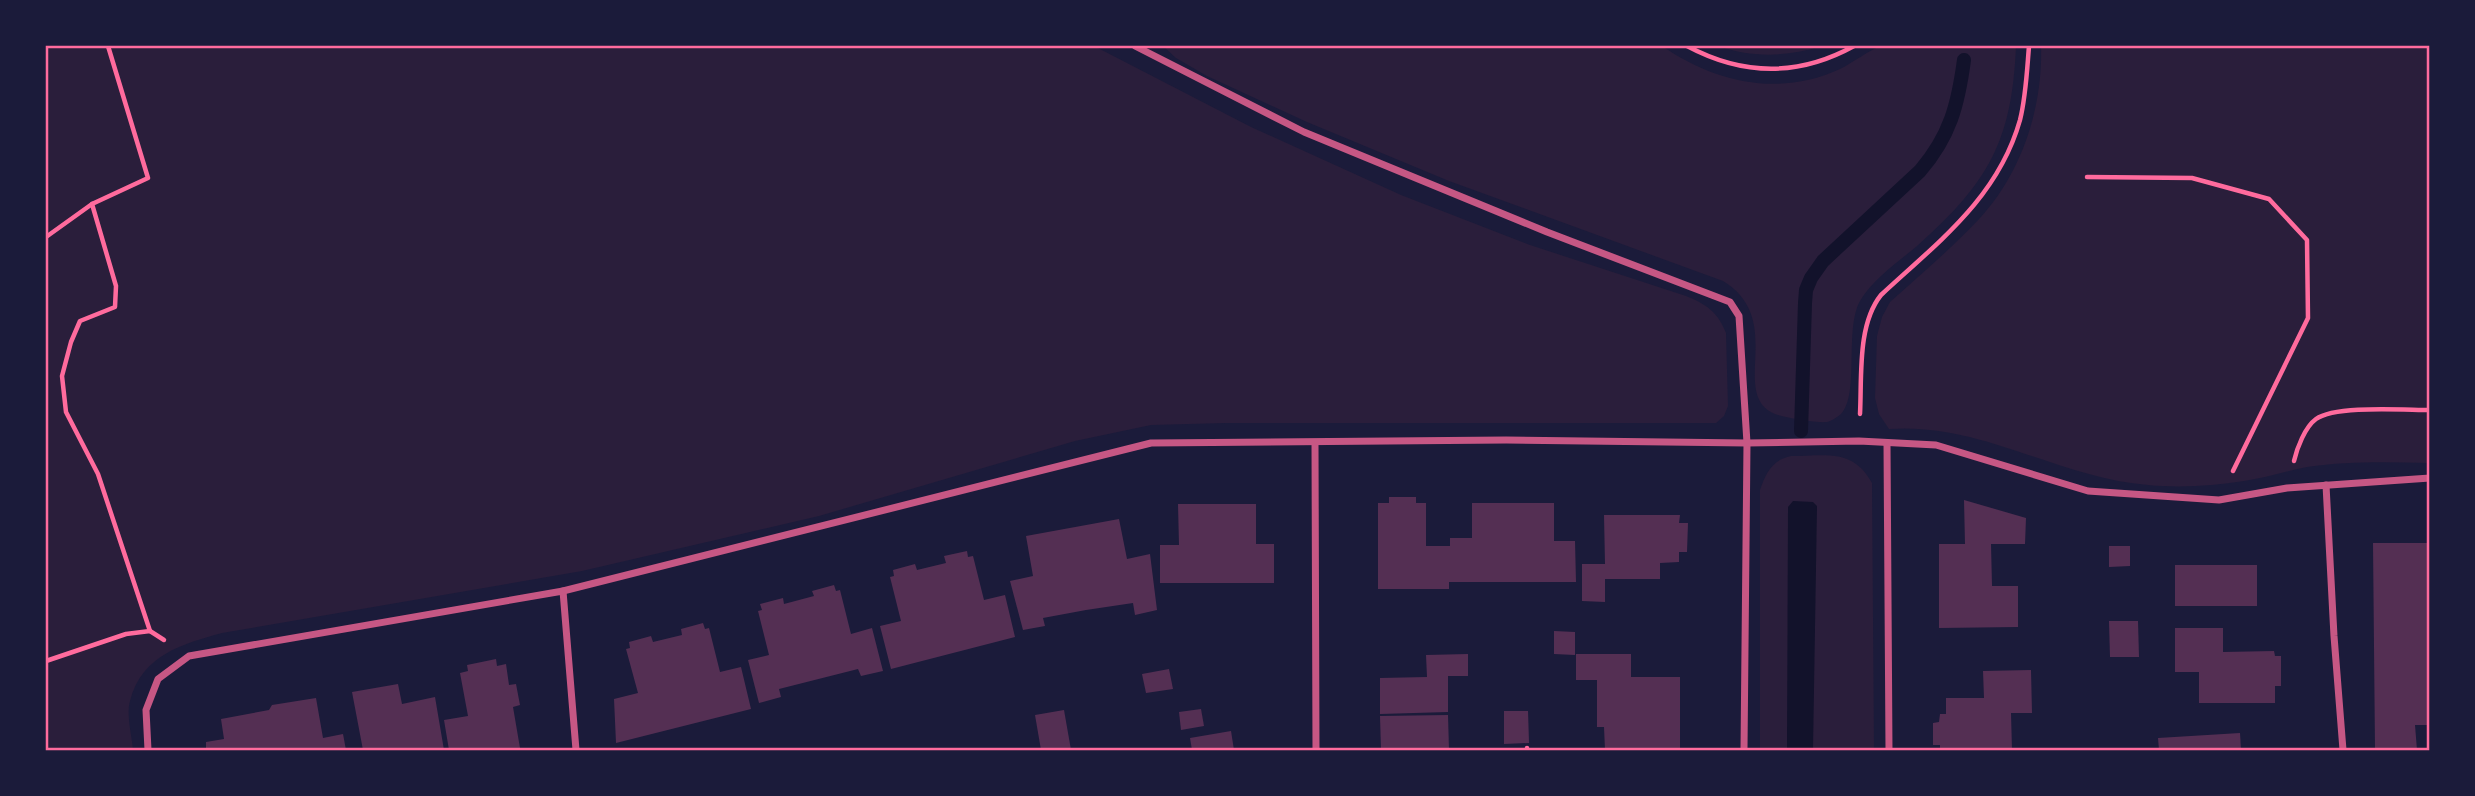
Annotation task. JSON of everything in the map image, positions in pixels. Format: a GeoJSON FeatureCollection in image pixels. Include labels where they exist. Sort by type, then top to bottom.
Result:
{"type":"FeatureCollection","features":[{"type":"Feature","properties":{"kind":"street"},"geometry":{"type":"LineString","coordinates":[[1135,46],[1304,132],[1547,232],[1730,302],[1740,316],[1747,443],[1744,751]]}},
{"type":"Feature","properties":{"kind":"street"},"geometry":{"type":"LineString","coordinates":[[148,751],[146,710],[158,679],[188,656],[563,591],[1151,443],[1506,440],[1747,443],[1859,441],[1936,445],[2088,491],[2219,500],[2287,488],[2430,478]]}},
{"type":"Feature","properties":{"kind":"street"},"geometry":{"type":"LineString","coordinates":[[1315,443],[1316,751]]}},
{"type":"Feature","properties":{"kind":"street"},"geometry":{"type":"LineString","coordinates":[[1887,443],[1889,751]]}},
{"type":"Feature","properties":{"kind":"street"},"geometry":{"type":"LineString","coordinates":[[2326,485],[2343,751]]}},
{"type":"Feature","properties":{"kind":"street"},"geometry":{"type":"LineString","coordinates":[[563,591],[576,751]]}},
{"type":"Feature","properties":{"kind":"path"},"geometry":{"type":"LineString","coordinates":[[46,237],[92,204],[148,178],[108,46]]}},
{"type":"Feature","properties":{"kind":"path"},"geometry":{"type":"LineString","coordinates":[[1687,46],[1725,63],[1755,69],[1780,69],[1820,61],[1854,46]]}},
{"type":"Feature","properties":{"kind":"path"},"geometry":{"type":"LineString","coordinates":[[1859,441],[1865,335],[1869,312],[1881,295],[1973,208],[2001,168],[2023,105],[2029,46]]}},
{"type":"Feature","properties":{"kind":"path"},"geometry":{"type":"LineString","coordinates":[[2087,177],[2192,178],[2269,199],[2307,240],[2308,318],[2219,500]]}},
{"type":"Feature","properties":{"kind":"path"},"geometry":{"type":"LineString","coordinates":[[92,204],[116,286],[115,307],[80,321],[62,376],[66,412],[98,474],[150,631],[188,656]]}},
{"type":"Feature","properties":{"kind":"path"},"geometry":{"type":"LineString","coordinates":[[2287,488],[2297,449],[2313,421],[2324,414],[2430,410]]}},
{"type":"Feature","properties":{"kind":"path"},"geometry":{"type":"LineString","coordinates":[[46,661],[126,634],[150,631]]}},
{"type":"Feature","properties":{"kind":"shaded area"},"geometry":{"type":"Polygon","coordinates":[[[1886,45],[2016,46],[2009,109],[1992,158],[1962,202],[1865,293],[1855,313],[1847,405],[1841,414],[1822,422],[1780,416],[1762,404],[1756,390],[1752,315],[1742,297],[1723,281],[1449,181],[1307,122],[1207,76],[1176,58],[1163,46],[1662,46],[1683,59],[1726,77],[1771,84],[1817,78],[1886,45]]]}},
{"type":"Feature","properties":{"kind":"shaded area"},"geometry":{"type":"Polygon","coordinates":[[[46,46],[1094,46],[1251,127],[1401,195],[1530,245],[1700,302],[1715,314],[1726,333],[1728,406],[1724,416],[1716,423],[1151,425],[1075,441],[819,516],[582,571],[207,637],[178,647],[154,662],[136,685],[129,707],[133,750],[46,750],[46,46]]]}},
{"type":"Feature","properties":{"kind":"shaded area"},"geometry":{"type":"Polygon","coordinates":[[[1719,46],[1821,46],[1770,55],[1744,53],[1719,46]]]}},
{"type":"Feature","properties":{"kind":"shaded area"},"geometry":{"type":"Polygon","coordinates":[[[2041,46],[2429,46],[2429,463],[2337,464],[2307,467],[2232,483],[2160,486],[2082,472],[1956,434],[1923,429],[1889,429],[1879,414],[1875,398],[1877,336],[1882,317],[1890,302],[1980,218],[2008,180],[2034,115],[2041,69],[2041,46]]]}},
{"type":"Feature","properties":{"kind":"shaded area"},"geometry":{"type":"Polygon","coordinates":[[[1827,455],[1847,459],[1865,472],[1872,483],[1874,750],[1760,750],[1760,490],[1771,468],[1791,456],[1827,455]]]}},
{"type":"Feature","properties":{"kind":"shaded area"},"geometry":{"type":"Polygon","coordinates":[[[1793,501],[1813,502],[1817,506],[1813,750],[1787,750],[1788,507],[1793,501]]]}},
{"type":"Feature","properties":{"kind":"building"},"geometry":{"type":"Polygon","coordinates":[[[1389,497],[1416,497],[1416,503],[1426,503],[1426,546],[1450,546],[1450,538],[1472,538],[1472,503],[1554,503],[1554,541],[1575,541],[1576,582],[1449,582],[1449,589],[1378,589],[1378,503],[1389,503],[1389,497]]]}},
{"type":"Feature","properties":{"kind":"building"},"geometry":{"type":"Polygon","coordinates":[[[1964,500],[2026,518],[2025,544],[1991,544],[1992,586],[2018,586],[2018,627],[1939,628],[1939,544],[1965,544],[1964,500]]]}},
{"type":"Feature","properties":{"kind":"building"},"geometry":{"type":"Polygon","coordinates":[[[1178,504],[1256,504],[1256,544],[1274,544],[1274,583],[1160,583],[1160,545],[1179,545],[1178,504]]]}},
{"type":"Feature","properties":{"kind":"building"},"geometry":{"type":"Polygon","coordinates":[[[1604,515],[1680,515],[1679,523],[1688,523],[1687,552],[1679,552],[1679,562],[1660,563],[1660,579],[1605,579],[1605,602],[1582,601],[1582,564],[1605,564],[1604,515]]]}},
{"type":"Feature","properties":{"kind":"building"},"geometry":{"type":"Polygon","coordinates":[[[1119,519],[1127,559],[1150,554],[1157,610],[1135,615],[1133,603],[1086,610],[1043,618],[1045,626],[1023,630],[1010,581],[1033,576],[1026,536],[1119,519]]]}},
{"type":"Feature","properties":{"kind":"building"},"geometry":{"type":"Polygon","coordinates":[[[2373,543],[2430,543],[2429,725],[2415,725],[2417,750],[2375,750],[2373,543]]]}},
{"type":"Feature","properties":{"kind":"building"},"geometry":{"type":"Polygon","coordinates":[[[2109,546],[2130,546],[2130,566],[2109,567],[2109,546]]]}},
{"type":"Feature","properties":{"kind":"building"},"geometry":{"type":"Polygon","coordinates":[[[967,551],[968,557],[973,556],[984,600],[1005,595],[1015,637],[891,669],[880,626],[901,621],[890,577],[894,576],[893,570],[915,564],[917,570],[946,563],[944,556],[967,551]]]}},
{"type":"Feature","properties":{"kind":"building"},"geometry":{"type":"Polygon","coordinates":[[[2175,565],[2257,565],[2257,606],[2175,606],[2175,565]]]}},
{"type":"Feature","properties":{"kind":"building"},"geometry":{"type":"Polygon","coordinates":[[[834,585],[836,591],[840,590],[851,634],[872,628],[883,671],[861,676],[858,669],[779,689],[781,697],[759,703],[748,660],[769,655],[758,611],[762,610],[760,604],[783,598],[784,604],[814,596],[812,591],[834,585]]]}},
{"type":"Feature","properties":{"kind":"building"},"geometry":{"type":"Polygon","coordinates":[[[2109,621],[2138,621],[2139,657],[2110,657],[2109,621]]]}},
{"type":"Feature","properties":{"kind":"building"},"geometry":{"type":"Polygon","coordinates":[[[703,623],[705,629],[709,628],[720,672],[741,667],[751,709],[616,743],[614,699],[638,693],[626,649],[630,648],[629,642],[651,636],[653,642],[682,635],[681,629],[703,623]]]}},
{"type":"Feature","properties":{"kind":"building"},"geometry":{"type":"Polygon","coordinates":[[[2175,628],[2223,628],[2223,652],[2274,651],[2275,656],[2281,656],[2281,686],[2275,686],[2275,703],[2199,703],[2199,672],[2175,672],[2175,628]]]}},
{"type":"Feature","properties":{"kind":"building"},"geometry":{"type":"Polygon","coordinates":[[[1554,631],[1575,632],[1575,655],[1554,654],[1554,631]]]}},
{"type":"Feature","properties":{"kind":"building"},"geometry":{"type":"Polygon","coordinates":[[[1468,654],[1468,676],[1448,676],[1448,712],[1380,714],[1380,678],[1427,677],[1426,655],[1468,654]]]}},
{"type":"Feature","properties":{"kind":"building"},"geometry":{"type":"Polygon","coordinates":[[[1576,654],[1631,654],[1631,677],[1680,677],[1680,750],[1605,750],[1604,727],[1597,727],[1597,680],[1576,680],[1576,654]]]}},
{"type":"Feature","properties":{"kind":"building"},"geometry":{"type":"Polygon","coordinates":[[[496,659],[497,666],[506,664],[509,685],[516,684],[520,705],[513,707],[520,748],[449,750],[444,720],[468,716],[460,673],[468,671],[467,665],[496,659]]]}},
{"type":"Feature","properties":{"kind":"building"},"geometry":{"type":"Polygon","coordinates":[[[1169,669],[1173,689],[1146,693],[1142,674],[1169,669]]]}},
{"type":"Feature","properties":{"kind":"building"},"geometry":{"type":"Polygon","coordinates":[[[2031,670],[2032,713],[2011,713],[2012,750],[1940,750],[1940,745],[1933,745],[1933,723],[1939,722],[1940,714],[1946,714],[1946,698],[1984,698],[1983,671],[2031,670]]]}},
{"type":"Feature","properties":{"kind":"building"},"geometry":{"type":"Polygon","coordinates":[[[398,684],[402,704],[435,697],[444,750],[363,750],[352,692],[398,684]]]}},
{"type":"Feature","properties":{"kind":"building"},"geometry":{"type":"Polygon","coordinates":[[[316,698],[323,738],[343,734],[346,750],[206,750],[206,742],[224,739],[221,719],[269,710],[272,705],[316,698]]]}},
{"type":"Feature","properties":{"kind":"building"},"geometry":{"type":"Polygon","coordinates":[[[1201,709],[1204,726],[1181,730],[1179,712],[1201,709]]]}},
{"type":"Feature","properties":{"kind":"building"},"geometry":{"type":"Polygon","coordinates":[[[1064,710],[1071,750],[1041,750],[1035,715],[1064,710]]]}},
{"type":"Feature","properties":{"kind":"building"},"geometry":{"type":"Polygon","coordinates":[[[1504,711],[1528,711],[1529,743],[1504,744],[1504,711]]]}},
{"type":"Feature","properties":{"kind":"building"},"geometry":{"type":"Polygon","coordinates":[[[1448,715],[1449,750],[1381,750],[1380,716],[1448,715]]]}},
{"type":"Feature","properties":{"kind":"building"},"geometry":{"type":"Polygon","coordinates":[[[1231,731],[1234,750],[1192,750],[1190,738],[1231,731]]]}},
{"type":"Feature","properties":{"kind":"building"},"geometry":{"type":"Polygon","coordinates":[[[2240,733],[2241,750],[2159,750],[2158,738],[2240,733]]]}},
{"type":"Feature","properties":{"kind":"waterway"},"geometry":{"type":"LineString","coordinates":[[1801,431],[1805,303],[1811,278],[1823,261],[1920,171],[1930,158],[1951,119],[1964,60]]}}]}
